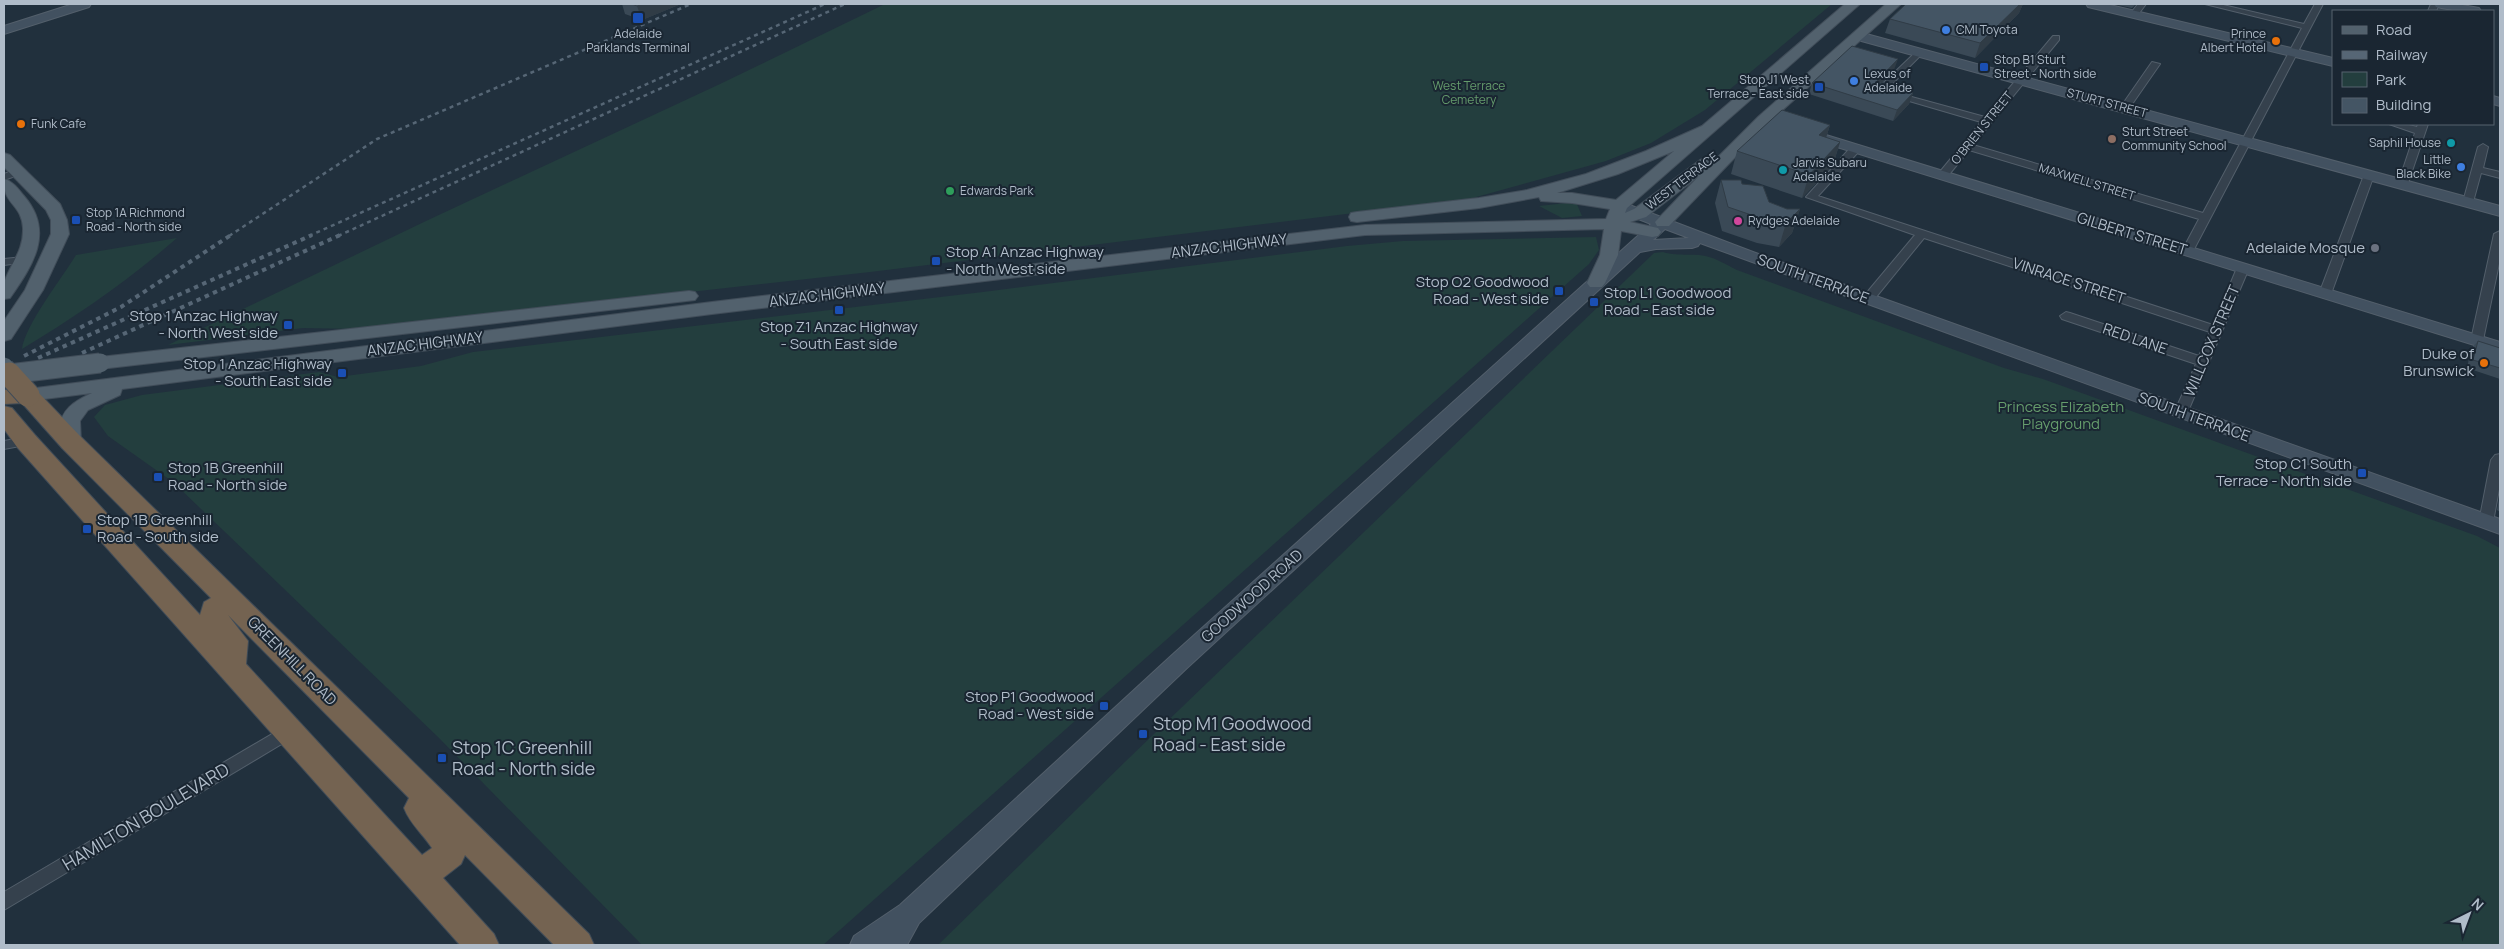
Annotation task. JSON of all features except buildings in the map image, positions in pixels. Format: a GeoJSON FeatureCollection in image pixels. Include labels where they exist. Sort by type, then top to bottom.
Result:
{"type":"FeatureCollection","features":[{"type":"Feature","properties":{"kind":"highway","name":"GREENHILL ROAD"},"geometry":{"type":"LineString","coordinates":[[6,372],[38,398],[71,442],[578,945]]}},
{"type":"Feature","properties":{"kind":"highway","name":"ANZAC HIGHWAY"},"geometry":{"type":"LineString","coordinates":[[5,409],[38,398]]}},
{"type":"Feature","properties":{"kind":"highway"},"geometry":{"type":"LineString","coordinates":[[5,409],[15,443],[231,667],[482,945]]}},
{"type":"Feature","properties":{"kind":"highway"},"geometry":{"type":"LineString","coordinates":[[230,600],[214,609],[214,618],[234,641],[231,667]]}},
{"type":"Feature","properties":{"kind":"highway"},"geometry":{"type":"LineString","coordinates":[[412,781],[422,813],[448,842],[449,854],[420,876]]}},
{"type":"Feature","properties":{"kind":"main road"},"geometry":{"type":"LineString","coordinates":[[4,30],[86,4]]}},
{"type":"Feature","properties":{"kind":"main road","name":"WEST TERRACE"},"geometry":{"type":"LineString","coordinates":[[1619,206],[1853,4]]}},
{"type":"Feature","properties":{"kind":"main road","name":"WEST TERRACE"},"geometry":{"type":"LineString","coordinates":[[1658,227],[1764,120],[1894,4]]}},
{"type":"Feature","properties":{"kind":"main road"},"geometry":{"type":"LineString","coordinates":[[2092,4],[2138,9],[2332,62]]}},
{"type":"Feature","properties":{"kind":"main road"},"geometry":{"type":"LineString","coordinates":[[2441,4],[2470,10]]}},
{"type":"Feature","properties":{"kind":"main road"},"geometry":{"type":"LineString","coordinates":[[1827,27],[1859,36]]}},
{"type":"Feature","properties":{"kind":"main road","name":"STURT STREET"},"geometry":{"type":"LineString","coordinates":[[1859,36],[2500,210]]}},
{"type":"Feature","properties":{"kind":"main road"},"geometry":{"type":"LineString","coordinates":[[1764,120],[1779,125]]}},
{"type":"Feature","properties":{"kind":"main road","name":"WEST TERRACE"},"geometry":{"type":"LineString","coordinates":[[1613,224],[1640,213],[1764,120]]}},
{"type":"Feature","properties":{"kind":"main road","name":"WEST TERRACE"},"geometry":{"type":"LineString","coordinates":[[1514,198],[1550,190],[1611,171],[1711,128]]}},
{"type":"Feature","properties":{"kind":"main road","name":"GILBERT STREET"},"geometry":{"type":"LineString","coordinates":[[1796,130],[2500,348]]}},
{"type":"Feature","properties":{"kind":"main road"},"geometry":{"type":"LineString","coordinates":[[4,158],[20,171],[47,200],[59,220],[60,234],[34,290],[4,335]]}},
{"type":"Feature","properties":{"kind":"main road"},"geometry":{"type":"LineString","coordinates":[[4,184],[24,206],[30,219],[32,239],[23,260],[4,294]]}},
{"type":"Feature","properties":{"kind":"main road"},"geometry":{"type":"LineString","coordinates":[[1514,198],[1572,198],[1619,206],[1613,224]]}},
{"type":"Feature","properties":{"kind":"main road","name":"ANZAC HIGHWAY"},"geometry":{"type":"LineString","coordinates":[[38,398],[134,382],[640,310],[1514,198]]}},
{"type":"Feature","properties":{"kind":"main road","name":"SOUTH TERRACE"},"geometry":{"type":"LineString","coordinates":[[1619,206],[1640,213],[1658,227],[1692,243],[1747,255]]}},
{"type":"Feature","properties":{"kind":"main road","name":"ANZAC HIGHWAY"},"geometry":{"type":"LineString","coordinates":[[6,372],[640,310],[1365,230],[1445,226],[1613,224],[1658,227]]}},
{"type":"Feature","properties":{"kind":"main road","name":"GOODWOOD ROAD"},"geometry":{"type":"LineString","coordinates":[[1596,283],[1609,255],[1613,224]]}},
{"type":"Feature","properties":{"kind":"main road","name":"SOUTH TERRACE"},"geometry":{"type":"LineString","coordinates":[[1658,227],[1747,255],[2493,524]]}},
{"type":"Feature","properties":{"kind":"main road","name":"GOODWOOD ROAD"},"geometry":{"type":"LineString","coordinates":[[864,945],[910,914],[1180,662],[1658,227]]}},
{"type":"Feature","properties":{"kind":"main road"},"geometry":{"type":"LineString","coordinates":[[1634,249],[1656,244],[1692,243]]}},
{"type":"Feature","properties":{"kind":"main road"},"geometry":{"type":"LineString","coordinates":[[23,260],[52,254]]}},
{"type":"Feature","properties":{"kind":"main road"},"geometry":{"type":"LineString","coordinates":[[71,442],[70,420],[81,406],[96,397],[134,382]]}},
{"type":"Feature","properties":{"kind":"main road","name":"GOODWOOD ROAD"},"geometry":{"type":"LineString","coordinates":[[892,945],[910,914]]}},
{"type":"Feature","properties":{"kind":"street"},"geometry":{"type":"LineString","coordinates":[[2209,4],[2307,26]]}},
{"type":"Feature","properties":{"kind":"street"},"geometry":{"type":"LineString","coordinates":[[2188,251],[2319,4]]}},
{"type":"Feature","properties":{"kind":"street","name":"O'BRIEN STREET"},"geometry":{"type":"LineString","coordinates":[[1943,176],[2056,38]]}},
{"type":"Feature","properties":{"kind":"street"},"geometry":{"type":"LineString","coordinates":[[1919,52],[1880,91],[1988,121]]}},
{"type":"Feature","properties":{"kind":"street"},"geometry":{"type":"LineString","coordinates":[[2125,108],[2155,64]]}},
{"type":"Feature","properties":{"kind":"street"},"geometry":{"type":"LineString","coordinates":[[2403,125],[2422,127],[2403,184]]}},
{"type":"Feature","properties":{"kind":"street","name":"MAXWELL STREET"},"geometry":{"type":"LineString","coordinates":[[1968,146],[2207,218]]}},
{"type":"Feature","properties":{"kind":"street","name":"VINRACE STREET"},"geometry":{"type":"LineString","coordinates":[[1856,148],[1811,197],[2217,330]]}},
{"type":"Feature","properties":{"kind":"street"},"geometry":{"type":"LineString","coordinates":[[2468,202],[2483,148]]}},
{"type":"Feature","properties":{"kind":"street"},"geometry":{"type":"LineString","coordinates":[[2476,169],[2500,175]]}},
{"type":"Feature","properties":{"kind":"street"},"geometry":{"type":"LineString","coordinates":[[4,177],[20,171]]}},
{"type":"Feature","properties":{"kind":"street"},"geometry":{"type":"LineString","coordinates":[[2325,294],[2369,175]]}},
{"type":"Feature","properties":{"kind":"street"},"geometry":{"type":"LineString","coordinates":[[1868,299],[1922,233]]}},
{"type":"Feature","properties":{"kind":"street"},"geometry":{"type":"LineString","coordinates":[[2477,340],[2500,234]]}},
{"type":"Feature","properties":{"kind":"street"},"geometry":{"type":"LineString","coordinates":[[4,262],[23,260]]}},
{"type":"Feature","properties":{"kind":"street","name":"WILLCOX STREET"},"geometry":{"type":"LineString","coordinates":[[2181,413],[2243,268]]}},
{"type":"Feature","properties":{"kind":"street","name":"RED LANE"},"geometry":{"type":"LineString","coordinates":[[2066,316],[2203,362]]}},
{"type":"Feature","properties":{"kind":"street"},"geometry":{"type":"LineString","coordinates":[[2493,524],[2498,460],[2500,458]]}},
{"type":"Feature","properties":{"kind":"street","name":"HAMILTON BOULEVARD"},"geometry":{"type":"LineString","coordinates":[[4,902],[288,731]]}},
{"type":"Feature","properties":{"kind":"green space","name":"West Terrace Cemetery"},"geometry":{"type":"Polygon","coordinates":[[[885,4],[1832,4],[1705,110],[1651,143],[1606,161],[1469,199],[870,272],[358,329],[303,328],[168,345],[885,4]]]}},
{"type":"Feature","properties":{"kind":"green space"},"geometry":{"type":"Polygon","coordinates":[[[1576,202],[1582,216],[1562,218],[1539,206],[1576,202]]]}},
{"type":"Feature","properties":{"kind":"green space"},"geometry":{"type":"Polygon","coordinates":[[[1596,237],[1599,250],[1589,264],[823,945],[642,945],[438,737],[173,482],[108,436],[94,417],[105,405],[142,395],[319,372],[338,377],[421,366],[473,352],[983,292],[1347,246],[1403,241],[1596,237]]]}},
{"type":"Feature","properties":{"kind":"green space"},"geometry":{"type":"Polygon","coordinates":[[[177,238],[102,297],[22,349],[30,327],[76,255],[177,238]]]}},
{"type":"Feature","properties":{"kind":"green space","name":"Princess Elizabeth Playground"},"geometry":{"type":"Polygon","coordinates":[[[1654,253],[1699,255],[1714,259],[1737,270],[2004,368],[2043,379],[2477,536],[2500,548],[2500,945],[938,945],[1128,759],[1654,253]]]}},
{"type":"Feature","properties":{"kind":"railway"},"geometry":{"type":"LineString","coordinates":[[229,236],[377,139],[691,4]]}},
{"type":"Feature","properties":{"kind":"railway"},"geometry":{"type":"LineString","coordinates":[[309,236],[825,4]]}},
{"type":"Feature","properties":{"kind":"railway"},"geometry":{"type":"LineString","coordinates":[[338,236],[845,4]]}},
{"type":"Feature","properties":{"kind":"railway"},"geometry":{"type":"LineString","coordinates":[[24,356],[121,307],[231,235]]}},
{"type":"Feature","properties":{"kind":"railway"},"geometry":{"type":"LineString","coordinates":[[38,358],[312,235]]}},
{"type":"Feature","properties":{"kind":"railway"},"geometry":{"type":"LineString","coordinates":[[82,353],[340,235]]}},
{"type":"Feature","properties":{"kind":"place","name":"Adelaide Parklands Terminal"},"geometry":{"type":"Point","coordinates":[638,18]}},
{"type":"Feature","properties":{"kind":"place","name":"CMI Toyota"},"geometry":{"type":"Point","coordinates":[1946,30]}},
{"type":"Feature","properties":{"kind":"place","name":"Prince Albert Hotel"},"geometry":{"type":"Point","coordinates":[2276,41]}},
{"type":"Feature","properties":{"kind":"place","name":"Stop B1 Sturt Street - North side"},"geometry":{"type":"Point","coordinates":[1984,67]}},
{"type":"Feature","properties":{"kind":"place","name":"Lexus of Adelaide"},"geometry":{"type":"Point","coordinates":[1854,81]}},
{"type":"Feature","properties":{"kind":"place","name":"Stop J1 West Terrace - East side"},"geometry":{"type":"Point","coordinates":[1819,87]}},
{"type":"Feature","properties":{"kind":"place","name":"Funk Cafe"},"geometry":{"type":"Point","coordinates":[21,124]}},
{"type":"Feature","properties":{"kind":"place","name":"Sturt Street Community School"},"geometry":{"type":"Point","coordinates":[2112,139]}},
{"type":"Feature","properties":{"kind":"place","name":"Saphil House"},"geometry":{"type":"Point","coordinates":[2451,143]}},
{"type":"Feature","properties":{"kind":"place","name":"Little Black Bike"},"geometry":{"type":"Point","coordinates":[2461,167]}},
{"type":"Feature","properties":{"kind":"place","name":"Jarvis Subaru Adelaide"},"geometry":{"type":"Point","coordinates":[1783,170]}},
{"type":"Feature","properties":{"kind":"place","name":"Edwards Park"},"geometry":{"type":"Point","coordinates":[950,191]}},
{"type":"Feature","properties":{"kind":"place","name":"Stop 1A Richmond Road - North side"},"geometry":{"type":"Point","coordinates":[76,220]}},
{"type":"Feature","properties":{"kind":"place","name":"Rydges Adelaide"},"geometry":{"type":"Point","coordinates":[1738,221]}},
{"type":"Feature","properties":{"kind":"place","name":"Adelaide Mosque"},"geometry":{"type":"Point","coordinates":[2375,248]}},
{"type":"Feature","properties":{"kind":"place","name":"Stop A1 Anzac Highway - North West side"},"geometry":{"type":"Point","coordinates":[936,261]}},
{"type":"Feature","properties":{"kind":"place","name":"Stop O2 Goodwood Road - West side"},"geometry":{"type":"Point","coordinates":[1559,291]}},
{"type":"Feature","properties":{"kind":"place","name":"Stop L1 Goodwood Road - East side"},"geometry":{"type":"Point","coordinates":[1594,302]}},
{"type":"Feature","properties":{"kind":"place","name":"Stop Z1 Anzac Highway - South East side"},"geometry":{"type":"Point","coordinates":[839,310]}},
{"type":"Feature","properties":{"kind":"place","name":"Stop 1 Anzac Highway - North West side"},"geometry":{"type":"Point","coordinates":[288,325]}},
{"type":"Feature","properties":{"kind":"place","name":"Duke of Brunswick"},"geometry":{"type":"Point","coordinates":[2484,363]}},
{"type":"Feature","properties":{"kind":"place","name":"Stop 1 Anzac Highway - South East side"},"geometry":{"type":"Point","coordinates":[342,373]}},
{"type":"Feature","properties":{"kind":"place","name":"Stop C1 South Terrace - North side"},"geometry":{"type":"Point","coordinates":[2362,473]}},
{"type":"Feature","properties":{"kind":"place","name":"Stop 1B Greenhill Road - North side"},"geometry":{"type":"Point","coordinates":[158,477]}},
{"type":"Feature","properties":{"kind":"place","name":"Stop 1B Greenhill Road - South side"},"geometry":{"type":"Point","coordinates":[87,529]}},
{"type":"Feature","properties":{"kind":"place","name":"Stop P1 Goodwood Road - West side"},"geometry":{"type":"Point","coordinates":[1104,706]}},
{"type":"Feature","properties":{"kind":"place","name":"Stop M1 Goodwood Road - East side"},"geometry":{"type":"Point","coordinates":[1143,734]}},
{"type":"Feature","properties":{"kind":"place","name":"Stop 1C Greenhill Road - North side"},"geometry":{"type":"Point","coordinates":[442,758]}}]}
